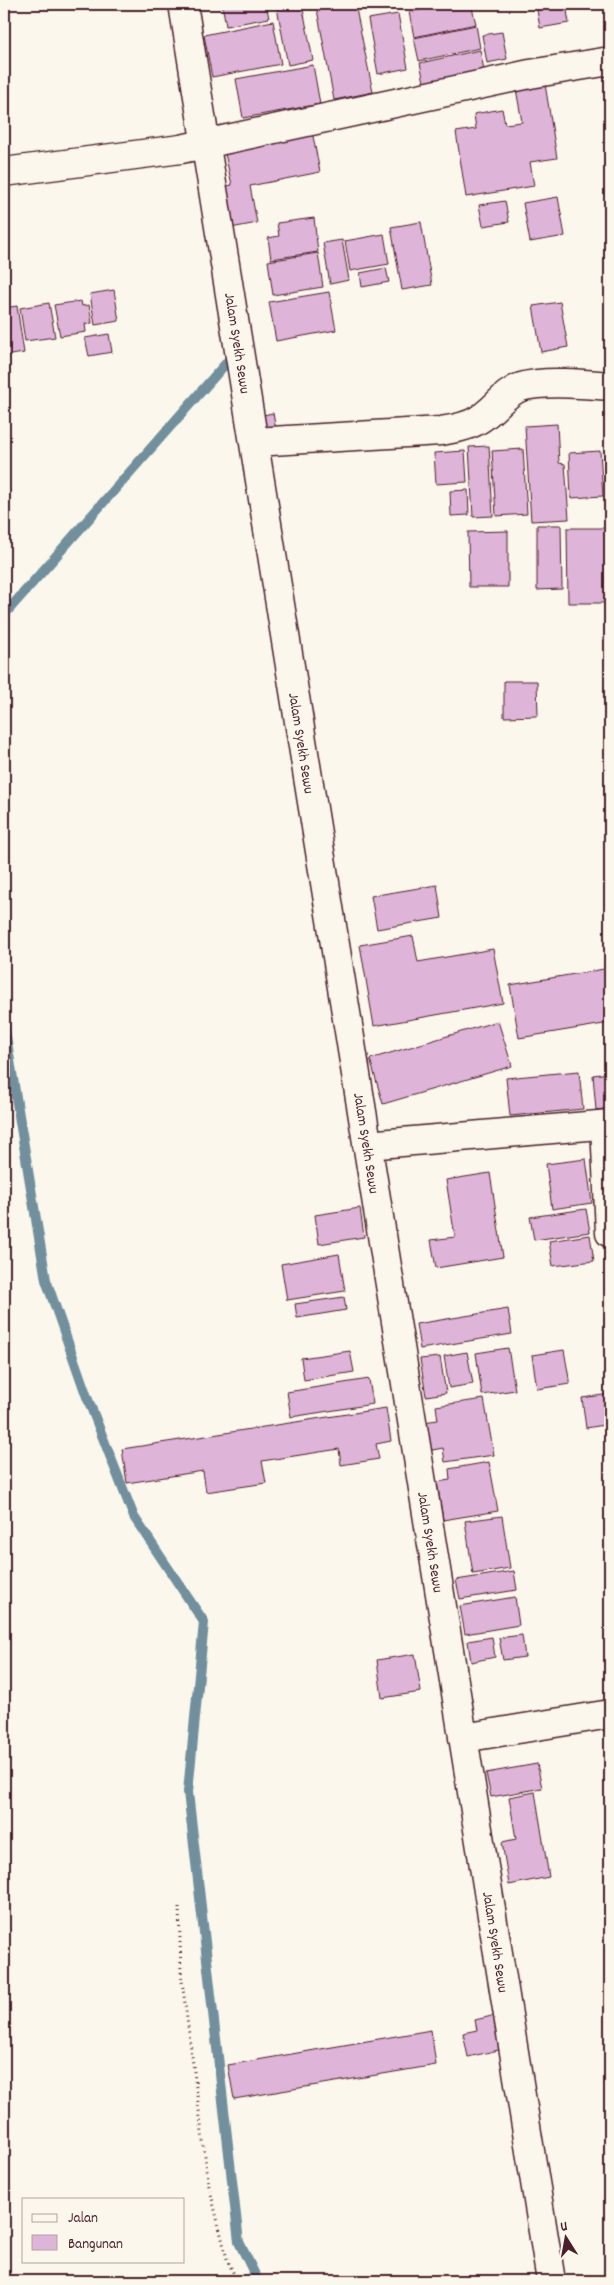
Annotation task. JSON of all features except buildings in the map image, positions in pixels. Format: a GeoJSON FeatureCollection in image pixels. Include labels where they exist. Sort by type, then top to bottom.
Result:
{"type":"FeatureCollection","features":[{"type":"Feature","properties":{"kind":"street","name":"Jalam Syekh Sewu"},"geometry":{"type":"LineString","coordinates":[[183,4],[195,146],[254,442],[551,2281]]}},
{"type":"Feature","properties":{"kind":"street"},"geometry":{"type":"LineString","coordinates":[[4,172],[195,146],[530,74],[610,60]]}},
{"type":"Feature","properties":{"kind":"street"},"geometry":{"type":"LineString","coordinates":[[254,442],[441,431],[479,420],[512,392],[521,387],[558,384],[610,386]]}},
{"type":"Feature","properties":{"kind":"street"},"geometry":{"type":"LineString","coordinates":[[367,1145],[608,1125],[610,1233]]}},
{"type":"Feature","properties":{"kind":"street"},"geometry":{"type":"LineString","coordinates":[[463,1738],[610,1714]]}},
{"type":"Feature","properties":{"kind":"path"},"geometry":{"type":"LineString","coordinates":[[179,1908],[181,1973],[209,2186],[227,2259],[237,2281]]}},
{"type":"Feature","properties":{"kind":"waterway"},"geometry":{"type":"LineString","coordinates":[[4,615],[235,353]]}},
{"type":"Feature","properties":{"kind":"waterway"},"geometry":{"type":"LineString","coordinates":[[4,1024],[46,1280],[87,1397],[134,1517],[204,1622],[188,1792],[239,2242],[258,2281]]}}]}
